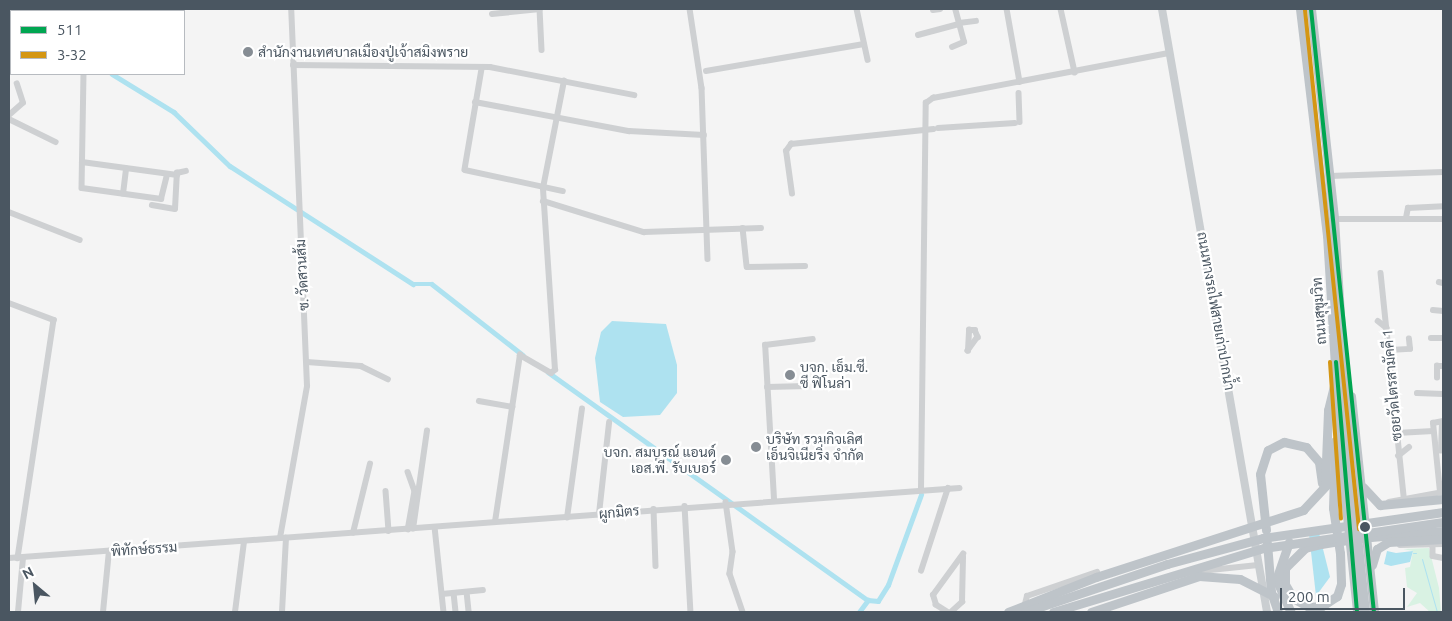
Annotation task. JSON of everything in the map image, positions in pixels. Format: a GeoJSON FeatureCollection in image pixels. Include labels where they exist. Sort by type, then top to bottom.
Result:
{"type":"FeatureCollection","features":[{"type":"Feature","properties":{"kind":"highway","name":"ถนนสุขุมวิท"},"geometry":{"type":"LineString","coordinates":[[1300,9],[1346,348],[1350,471],[1365,612]]}},
{"type":"Feature","properties":{"kind":"highway","name":"ถนนสุขุมวิท"},"geometry":{"type":"LineString","coordinates":[[1311,9],[1334,219],[1337,377],[1357,612]]}},
{"type":"Feature","properties":{"kind":"highway"},"geometry":{"type":"LineString","coordinates":[[1346,348],[1374,612]]}},
{"type":"Feature","properties":{"kind":"highway"},"geometry":{"type":"LineString","coordinates":[[1008,612],[1151,558],[1294,515],[1314,502],[1327,480],[1328,410],[1337,377]]}},
{"type":"Feature","properties":{"kind":"highway"},"geometry":{"type":"LineString","coordinates":[[1338,389],[1333,499],[1341,584],[1336,596],[1322,606],[1309,607],[1290,594],[1284,572],[1298,551],[1321,544],[1443,531]]}},
{"type":"Feature","properties":{"kind":"highway"},"geometry":{"type":"LineString","coordinates":[[1352,408],[1361,530],[1371,612]]}},
{"type":"Feature","properties":{"kind":"highway"},"geometry":{"type":"LineString","coordinates":[[1278,612],[1270,584],[1260,474],[1268,450],[1290,442],[1311,451],[1322,476],[1314,502]]}},
{"type":"Feature","properties":{"kind":"highway"},"geometry":{"type":"LineString","coordinates":[[1360,477],[1368,497],[1380,505],[1442,494]]}},
{"type":"Feature","properties":{"kind":"highway"},"geometry":{"type":"LineString","coordinates":[[1388,542],[1380,526],[1382,515],[1443,509]]}},
{"type":"Feature","properties":{"kind":"highway"},"geometry":{"type":"LineString","coordinates":[[1292,612],[1279,593],[1277,571],[1284,549],[1300,532],[1329,520],[1443,509]]}},
{"type":"Feature","properties":{"kind":"highway"},"geometry":{"type":"LineString","coordinates":[[1025,612],[1167,564],[1264,538],[1443,509]]}},
{"type":"Feature","properties":{"kind":"highway"},"geometry":{"type":"LineString","coordinates":[[1053,612],[1254,550],[1332,535],[1443,522]]}},
{"type":"Feature","properties":{"kind":"highway"},"geometry":{"type":"LineString","coordinates":[[1372,590],[1374,553],[1388,542],[1443,539]]}},
{"type":"Feature","properties":{"kind":"highway"},"geometry":{"type":"LineString","coordinates":[[1091,612],[1188,578],[1222,575],[1257,586],[1292,612]]}},
{"type":"Feature","properties":{"kind":"highway"},"geometry":{"type":"LineString","coordinates":[[1145,592],[1197,582],[1232,583],[1259,593],[1284,612]]}},
{"type":"Feature","properties":{"kind":"main road","name":"ถนนทางรถไฟสายเก่าปากน้ำ"},"geometry":{"type":"LineString","coordinates":[[1162,9],[1267,612]]}},
{"type":"Feature","properties":{"kind":"street","name":"ซ. วัดสวนส้ม"},"geometry":{"type":"LineString","coordinates":[[282,612],[283,538],[305,406],[307,362],[291,9]]}},
{"type":"Feature","properties":{"kind":"street"},"geometry":{"type":"LineString","coordinates":[[492,14],[540,9],[542,50]]}},
{"type":"Feature","properties":{"kind":"street"},"geometry":{"type":"LineString","coordinates":[[690,9],[704,134],[708,259]]}},
{"type":"Feature","properties":{"kind":"street"},"geometry":{"type":"LineString","coordinates":[[857,9],[868,60]]}},
{"type":"Feature","properties":{"kind":"street"},"geometry":{"type":"LineString","coordinates":[[933,10],[940,9]]}},
{"type":"Feature","properties":{"kind":"street"},"geometry":{"type":"LineString","coordinates":[[952,47],[964,42],[955,9]]}},
{"type":"Feature","properties":{"kind":"street"},"geometry":{"type":"LineString","coordinates":[[1007,9],[1020,82]]}},
{"type":"Feature","properties":{"kind":"street"},"geometry":{"type":"LineString","coordinates":[[1061,9],[1075,72]]}},
{"type":"Feature","properties":{"kind":"street"},"geometry":{"type":"LineString","coordinates":[[918,35],[976,21]]}},
{"type":"Feature","properties":{"kind":"street"},"geometry":{"type":"LineString","coordinates":[[706,71],[864,44]]}},
{"type":"Feature","properties":{"kind":"street"},"geometry":{"type":"LineString","coordinates":[[921,489],[925,106],[933,98],[1075,72],[1170,52]]}},
{"type":"Feature","properties":{"kind":"street"},"geometry":{"type":"LineString","coordinates":[[293,65],[482,69],[634,94]]}},
{"type":"Feature","properties":{"kind":"street"},"geometry":{"type":"LineString","coordinates":[[482,69],[465,170],[563,191]]}},
{"type":"Feature","properties":{"kind":"street"},"geometry":{"type":"LineString","coordinates":[[84,75],[82,188],[163,198],[167,175]]}},
{"type":"Feature","properties":{"kind":"street"},"geometry":{"type":"LineString","coordinates":[[495,522],[520,354],[551,373],[555,370],[543,188],[564,81]]}},
{"type":"Feature","properties":{"kind":"street"},"geometry":{"type":"LineString","coordinates":[[9,115],[23,102],[16,84]]}},
{"type":"Feature","properties":{"kind":"street"},"geometry":{"type":"LineString","coordinates":[[792,194],[786,151],[791,144],[935,128],[1018,123],[1019,92]]}},
{"type":"Feature","properties":{"kind":"street"},"geometry":{"type":"LineString","coordinates":[[475,102],[629,130],[704,134]]}},
{"type":"Feature","properties":{"kind":"street"},"geometry":{"type":"LineString","coordinates":[[9,119],[56,142]]}},
{"type":"Feature","properties":{"kind":"street"},"geometry":{"type":"LineString","coordinates":[[82,162],[177,176]]}},
{"type":"Feature","properties":{"kind":"street"},"geometry":{"type":"LineString","coordinates":[[122,194],[126,169]]}},
{"type":"Feature","properties":{"kind":"street"},"geometry":{"type":"LineString","coordinates":[[152,205],[174,209],[178,171],[186,170]]}},
{"type":"Feature","properties":{"kind":"street"},"geometry":{"type":"LineString","coordinates":[[1330,176],[1443,172]]}},
{"type":"Feature","properties":{"kind":"street"},"geometry":{"type":"LineString","coordinates":[[543,201],[644,232],[760,228]]}},
{"type":"Feature","properties":{"kind":"street"},"geometry":{"type":"LineString","coordinates":[[1406,218],[1408,208],[1443,206]]}},
{"type":"Feature","properties":{"kind":"street"},"geometry":{"type":"LineString","coordinates":[[9,212],[80,240]]}},
{"type":"Feature","properties":{"kind":"street"},"geometry":{"type":"LineString","coordinates":[[1334,219],[1443,219]]}},
{"type":"Feature","properties":{"kind":"street"},"geometry":{"type":"LineString","coordinates":[[743,228],[747,267],[805,266]]}},
{"type":"Feature","properties":{"kind":"street","name":"ซอยวัดไตรสามัคคี 1"},"geometry":{"type":"LineString","coordinates":[[1381,273],[1398,456],[1404,496]]}},
{"type":"Feature","properties":{"kind":"street"},"geometry":{"type":"LineString","coordinates":[[9,303],[54,320],[20,558],[18,612]]}},
{"type":"Feature","properties":{"kind":"street"},"geometry":{"type":"LineString","coordinates":[[1433,310],[1443,310]]}},
{"type":"Feature","properties":{"kind":"street"},"geometry":{"type":"LineString","coordinates":[[1378,322],[1387,328]]}},
{"type":"Feature","properties":{"kind":"street"},"geometry":{"type":"LineString","coordinates":[[1431,338],[1443,338]]}},
{"type":"Feature","properties":{"kind":"street"},"geometry":{"type":"LineString","coordinates":[[774,499],[766,344],[813,339]]}},
{"type":"Feature","properties":{"kind":"street"},"geometry":{"type":"LineString","coordinates":[[1389,350],[1410,349],[1409,339]]}},
{"type":"Feature","properties":{"kind":"street"},"geometry":{"type":"LineString","coordinates":[[307,362],[361,366],[388,378]]}},
{"type":"Feature","properties":{"kind":"street"},"geometry":{"type":"LineString","coordinates":[[1437,378],[1437,366],[1443,366]]}},
{"type":"Feature","properties":{"kind":"street"},"geometry":{"type":"LineString","coordinates":[[767,387],[807,386]]}},
{"type":"Feature","properties":{"kind":"street"},"geometry":{"type":"LineString","coordinates":[[1417,393],[1443,394]]}},
{"type":"Feature","properties":{"kind":"street"},"geometry":{"type":"LineString","coordinates":[[479,401],[512,407]]}},
{"type":"Feature","properties":{"kind":"street"},"geometry":{"type":"LineString","coordinates":[[567,518],[582,408]]}},
{"type":"Feature","properties":{"kind":"street"},"geometry":{"type":"LineString","coordinates":[[1380,505],[1404,496],[1442,494],[1440,451],[1442,423],[1434,421],[1433,431],[1440,451]]}},
{"type":"Feature","properties":{"kind":"street"},"geometry":{"type":"LineString","coordinates":[[599,514],[609,422]]}},
{"type":"Feature","properties":{"kind":"street"},"geometry":{"type":"LineString","coordinates":[[410,529],[427,431]]}},
{"type":"Feature","properties":{"kind":"street"},"geometry":{"type":"LineString","coordinates":[[1397,433],[1433,431]]}},
{"type":"Feature","properties":{"kind":"street"},"geometry":{"type":"LineString","coordinates":[[1398,456],[1409,447]]}},
{"type":"Feature","properties":{"kind":"street"},"geometry":{"type":"LineString","coordinates":[[354,534],[370,464]]}},
{"type":"Feature","properties":{"kind":"street"},"geometry":{"type":"LineString","coordinates":[[408,472],[414,490],[410,529]]}},
{"type":"Feature","properties":{"kind":"street"},"geometry":{"type":"LineString","coordinates":[[921,571],[948,488]]}},
{"type":"Feature","properties":{"kind":"street","name":"ผูกมิตร"},"geometry":{"type":"LineString","coordinates":[[283,538],[567,518],[739,501],[958,488]]}},
{"type":"Feature","properties":{"kind":"street"},"geometry":{"type":"LineString","coordinates":[[386,491],[389,531]]}},
{"type":"Feature","properties":{"kind":"street"},"geometry":{"type":"LineString","coordinates":[[727,502],[733,552],[730,574],[743,612]]}},
{"type":"Feature","properties":{"kind":"street"},"geometry":{"type":"LineString","coordinates":[[685,506],[691,612]]}},
{"type":"Feature","properties":{"kind":"street"},"geometry":{"type":"LineString","coordinates":[[654,509],[656,566]]}},
{"type":"Feature","properties":{"kind":"street"},"geometry":{"type":"LineString","coordinates":[[1025,612],[1022,601],[1027,596],[1253,526]]}},
{"type":"Feature","properties":{"kind":"street"},"geometry":{"type":"LineString","coordinates":[[435,527],[444,612]]}},
{"type":"Feature","properties":{"kind":"street","name":"พิทักษ์ธรรม"},"geometry":{"type":"LineString","coordinates":[[9,558],[283,538]]}},
{"type":"Feature","properties":{"kind":"street"},"geometry":{"type":"LineString","coordinates":[[235,612],[244,542]]}},
{"type":"Feature","properties":{"kind":"street"},"geometry":{"type":"LineString","coordinates":[[1388,542],[1443,544]]}},
{"type":"Feature","properties":{"kind":"street"},"geometry":{"type":"LineString","coordinates":[[1433,544],[1433,556],[1443,558]]}},
{"type":"Feature","properties":{"kind":"street"},"geometry":{"type":"LineString","coordinates":[[103,612],[109,551]]}},
{"type":"Feature","properties":{"kind":"street"},"geometry":{"type":"LineString","coordinates":[[948,612],[936,605],[933,595],[963,554],[962,602],[952,612]]}},
{"type":"Feature","properties":{"kind":"street"},"geometry":{"type":"LineString","coordinates":[[1053,612],[1192,571],[1258,565]]}},
{"type":"Feature","properties":{"kind":"street"},"geometry":{"type":"LineString","coordinates":[[442,594],[483,590]]}},
{"type":"Feature","properties":{"kind":"street"},"geometry":{"type":"LineString","coordinates":[[467,592],[469,612]]}},
{"type":"Feature","properties":{"kind":"street"},"geometry":{"type":"LineString","coordinates":[[454,593],[456,612]]}},
{"type":"Feature","properties":{"kind":"green space"},"geometry":{"type":"Polygon","coordinates":[[[1429,548],[1439,588],[1441,612],[1430,612],[1420,603],[1407,607],[1417,593],[1407,587],[1405,568],[1410,567],[1413,551],[1403,549],[1429,548]]]}},
{"type":"Feature","properties":{"kind":"water"},"geometry":{"type":"Polygon","coordinates":[[[612,321],[666,324],[677,365],[677,393],[660,415],[623,417],[600,402],[595,358],[601,332],[612,321]]]}},
{"type":"Feature","properties":{"kind":"water"},"geometry":{"type":"Polygon","coordinates":[[[1319,533],[1330,577],[1316,596],[1309,534],[1319,533]]]}},
{"type":"Feature","properties":{"kind":"water"},"geometry":{"type":"Polygon","coordinates":[[[1387,551],[1396,553],[1413,551],[1410,562],[1391,566],[1384,564],[1387,551]]]}},
{"type":"Feature","properties":{"kind":"waterway"},"geometry":{"type":"LineString","coordinates":[[114,75],[174,112],[230,166],[413,284],[432,284],[523,355]]}},
{"type":"Feature","properties":{"kind":"waterway"},"geometry":{"type":"LineString","coordinates":[[548,372],[868,600],[878,601],[888,585],[921,495]]}},
{"type":"Feature","properties":{"kind":"waterway"},"geometry":{"type":"LineString","coordinates":[[1422,559],[1437,612]]}},
{"type":"Feature","properties":{"kind":"waterway"},"geometry":{"type":"LineString","coordinates":[[859,612],[868,600]]}},
{"type":"Feature","properties":{"kind":"transit line","name":"511"},"geometry":{"type":"LineString","coordinates":[[1311,9],[1374,612]]}},
{"type":"Feature","properties":{"kind":"transit line","name":"3-32"},"geometry":{"type":"LineString","coordinates":[[1305,10],[1359,529]]}},
{"type":"Feature","properties":{"kind":"transit line","name":"3-32"},"geometry":{"type":"LineString","coordinates":[[1330,362],[1341,519]]}},
{"type":"Feature","properties":{"kind":"transit line","name":"511"},"geometry":{"type":"LineString","coordinates":[[1336,362],[1357,612]]}},
{"type":"Feature","properties":{"kind":"place","name":"สำนักงานเทศบาลเมืองปู่เจ้าสมิงพราย"},"geometry":{"type":"Point","coordinates":[248,52]}},
{"type":"Feature","properties":{"kind":"place","name":"บจก. เอ็ม.ซี. ซี ฟิโนล่า"},"geometry":{"type":"Point","coordinates":[790,375]}},
{"type":"Feature","properties":{"kind":"place","name":"บริษัท รวมกิจเลิศ เอ็นจิเนียริ่ง จำกัด"},"geometry":{"type":"Point","coordinates":[756,447]}},
{"type":"Feature","properties":{"kind":"place","name":"บจก. สมบูรณ์ แอนด์ เอส.พี. รับเบอร์"},"geometry":{"type":"Point","coordinates":[726,460]}}]}
